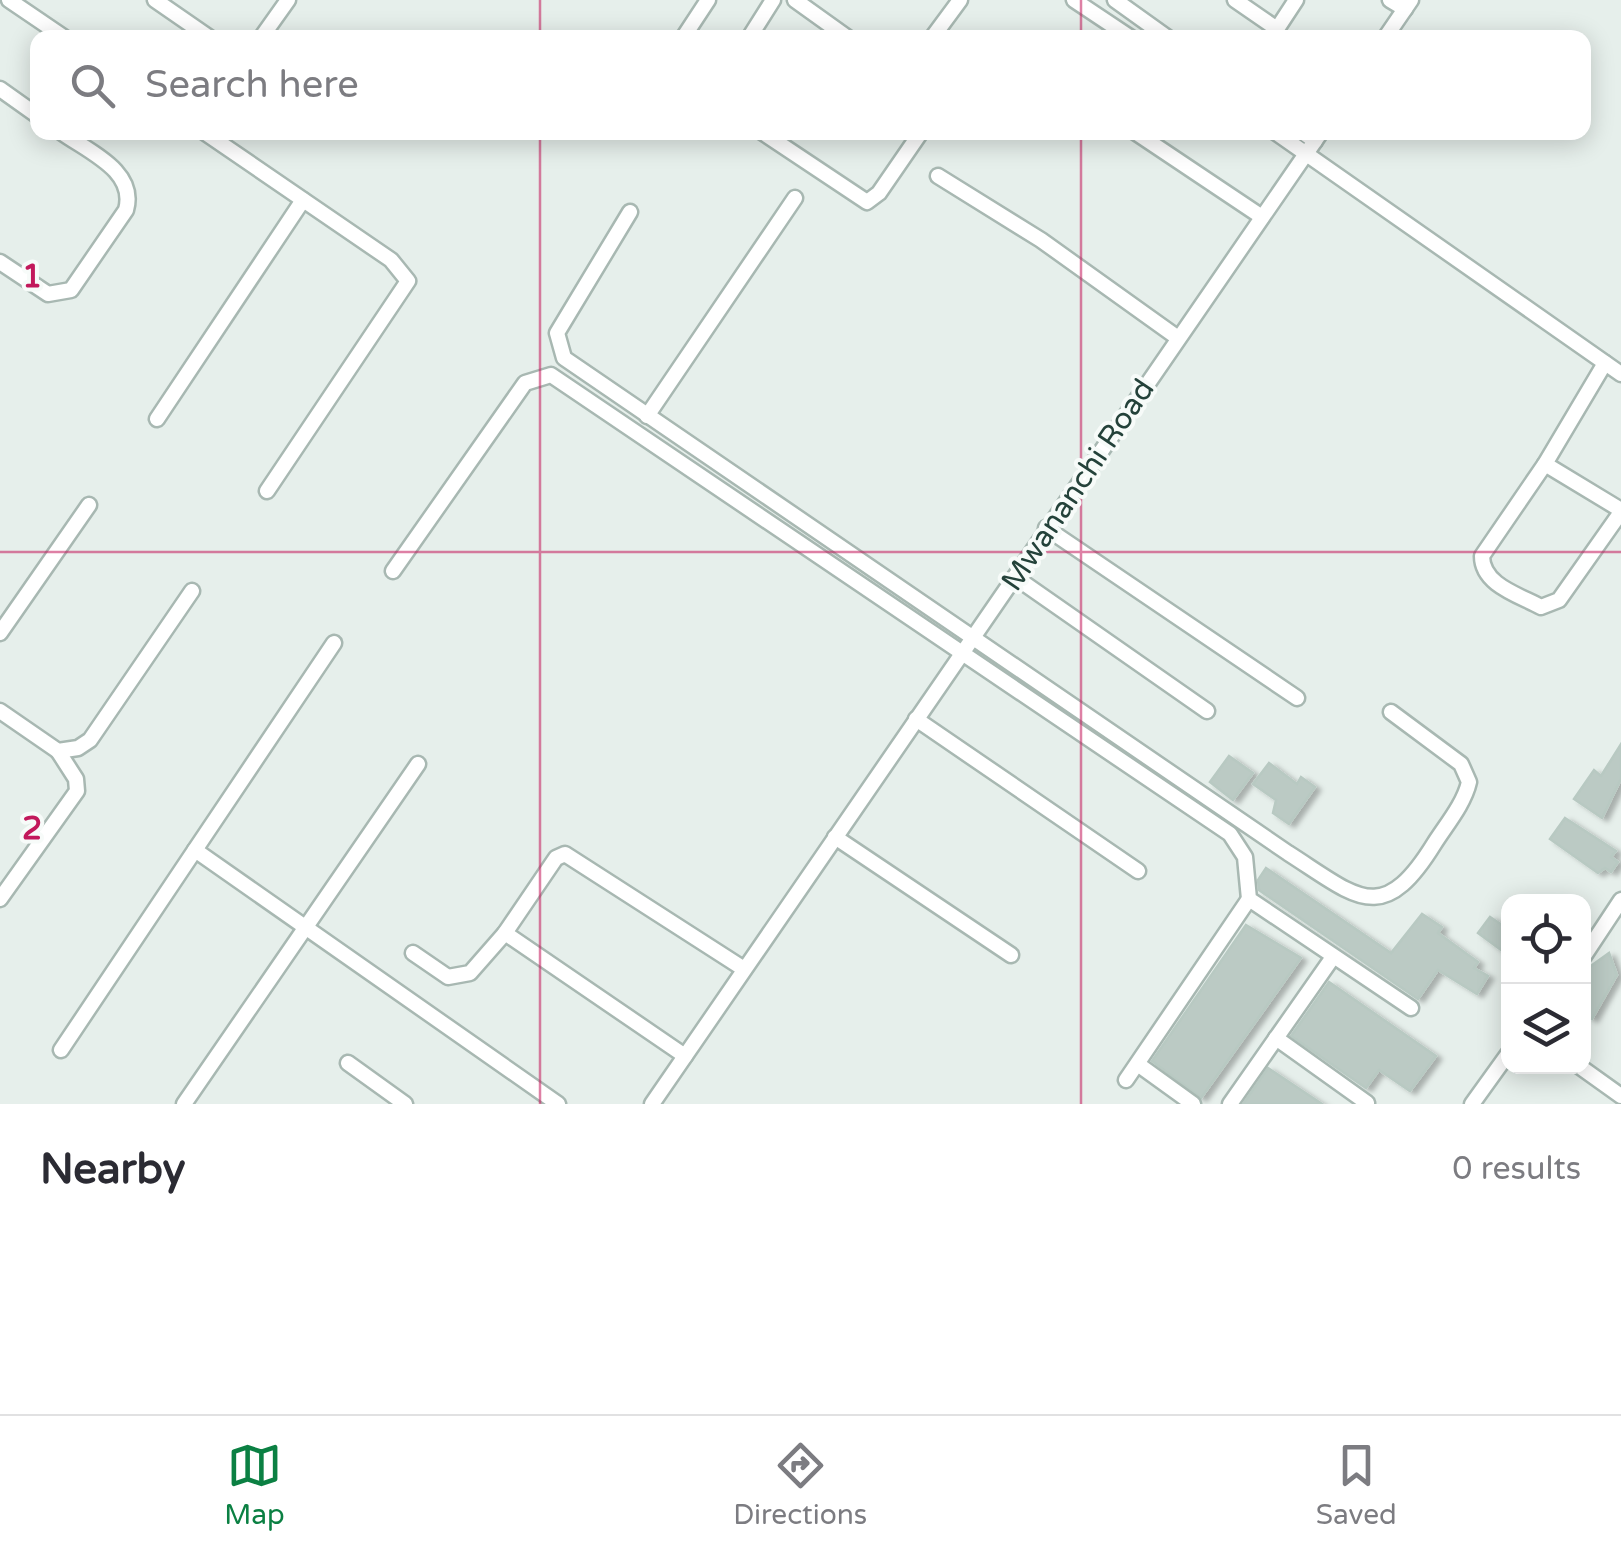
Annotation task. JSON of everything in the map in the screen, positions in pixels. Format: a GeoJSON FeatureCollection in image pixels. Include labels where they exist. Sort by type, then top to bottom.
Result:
{"type":"FeatureCollection","features":[{"type":"Feature","properties":{"kind":"street"},"geometry":{"type":"LineString","coordinates":[[9,0],[52,30]]}},
{"type":"Feature","properties":{"kind":"street"},"geometry":{"type":"LineString","coordinates":[[156,0],[199,30]]}},
{"type":"Feature","properties":{"kind":"street"},"geometry":{"type":"LineString","coordinates":[[267,30],[288,0]]}},
{"type":"Feature","properties":{"kind":"street"},"geometry":{"type":"LineString","coordinates":[[688,30],[708,0]]}},
{"type":"Feature","properties":{"kind":"street"},"geometry":{"type":"LineString","coordinates":[[754,30],[774,0]]}},
{"type":"Feature","properties":{"kind":"street"},"geometry":{"type":"LineString","coordinates":[[796,0],[837,30]]}},
{"type":"Feature","properties":{"kind":"street"},"geometry":{"type":"LineString","coordinates":[[938,30],[960,0]]}},
{"type":"Feature","properties":{"kind":"street"},"geometry":{"type":"LineString","coordinates":[[1074,0],[1119,30]]}},
{"type":"Feature","properties":{"kind":"street"},"geometry":{"type":"LineString","coordinates":[[1115,0],[1157,30]]}},
{"type":"Feature","properties":{"kind":"street"},"geometry":{"type":"LineString","coordinates":[[1235,0],[1270,30]]}},
{"type":"Feature","properties":{"kind":"street"},"geometry":{"type":"LineString","coordinates":[[1276,30],[1296,0]]}},
{"type":"Feature","properties":{"kind":"street"},"geometry":{"type":"LineString","coordinates":[[1390,0],[1408,5],[1391,30]]}},
{"type":"Feature","properties":{"kind":"street"},"geometry":{"type":"LineString","coordinates":[[0,89],[30,110]]}},
{"type":"Feature","properties":{"kind":"street"},"geometry":{"type":"LineString","coordinates":[[0,262],[48,294],[71,290],[126,210],[130,195],[122,176],[72,140]]}},
{"type":"Feature","properties":{"kind":"street"},"geometry":{"type":"LineString","coordinates":[[216,140],[391,260],[408,281],[267,491]]}},
{"type":"Feature","properties":{"kind":"street"},"geometry":{"type":"LineString","coordinates":[[774,140],[867,202],[878,193],[915,140]]}},
{"type":"Feature","properties":{"kind":"street"},"geometry":{"type":"LineString","coordinates":[[1147,140],[1262,217]]}},
{"type":"Feature","properties":{"kind":"street"},"geometry":{"type":"LineString","coordinates":[[1311,140],[1621,374]]}},
{"type":"Feature","properties":{"kind":"street","name":"Mwananchi Road"},"geometry":{"type":"LineString","coordinates":[[652,1104],[1262,217],[1311,140]]}},
{"type":"Feature","properties":{"kind":"street"},"geometry":{"type":"LineString","coordinates":[[938,176],[1041,240],[1178,338]]}},
{"type":"Feature","properties":{"kind":"street"},"geometry":{"type":"LineString","coordinates":[[647,416],[795,198]]}},
{"type":"Feature","properties":{"kind":"street"},"geometry":{"type":"LineString","coordinates":[[157,419],[304,200]]}},
{"type":"Feature","properties":{"kind":"street"},"geometry":{"type":"LineString","coordinates":[[630,212],[564,320],[557,344],[564,358],[1288,854],[1352,894],[1372,898],[1386,896],[1410,882],[1470,782],[1461,764],[1391,712]]}},
{"type":"Feature","properties":{"kind":"street"},"geometry":{"type":"LineString","coordinates":[[1545,464],[1621,511],[1560,600],[1541,607],[1489,578],[1482,570],[1482,556],[1545,464],[1604,364]]}},
{"type":"Feature","properties":{"kind":"street"},"geometry":{"type":"LineString","coordinates":[[393,571],[525,382],[551,375],[1230,834],[1246,857],[1249,899],[1126,1080]]}},
{"type":"Feature","properties":{"kind":"street"},"geometry":{"type":"LineString","coordinates":[[0,633],[90,505]]}},
{"type":"Feature","properties":{"kind":"street"},"geometry":{"type":"LineString","coordinates":[[1046,528],[1297,698]]}},
{"type":"Feature","properties":{"kind":"street"},"geometry":{"type":"LineString","coordinates":[[1015,577],[1207,711]]}},
{"type":"Feature","properties":{"kind":"street"},"geometry":{"type":"LineString","coordinates":[[58,751],[78,748],[90,740],[192,591]]}},
{"type":"Feature","properties":{"kind":"street"},"geometry":{"type":"LineString","coordinates":[[60,1050],[334,643]]}},
{"type":"Feature","properties":{"kind":"street"},"geometry":{"type":"LineString","coordinates":[[0,711],[58,751],[76,779],[77,792],[0,899]]}},
{"type":"Feature","properties":{"kind":"street"},"geometry":{"type":"LineString","coordinates":[[916,719],[1138,871]]}},
{"type":"Feature","properties":{"kind":"street"},"geometry":{"type":"LineString","coordinates":[[184,1104],[418,764]]}},
{"type":"Feature","properties":{"kind":"street"},"geometry":{"type":"LineString","coordinates":[[835,837],[1011,955]]}},
{"type":"Feature","properties":{"kind":"street"},"geometry":{"type":"LineString","coordinates":[[194,850],[558,1104]]}},
{"type":"Feature","properties":{"kind":"street"},"geometry":{"type":"LineString","coordinates":[[413,952],[448,977],[464,977],[505,933],[556,858],[565,854],[744,969]]}},
{"type":"Feature","properties":{"kind":"street"},"geometry":{"type":"LineString","coordinates":[[1249,899],[1411,1008]]}},
{"type":"Feature","properties":{"kind":"street"},"geometry":{"type":"LineString","coordinates":[[1591,945],[1621,900]]}},
{"type":"Feature","properties":{"kind":"street"},"geometry":{"type":"LineString","coordinates":[[505,933],[684,1056]]}},
{"type":"Feature","properties":{"kind":"street"},"geometry":{"type":"LineString","coordinates":[[1230,1104],[1333,958]]}},
{"type":"Feature","properties":{"kind":"street"},"geometry":{"type":"LineString","coordinates":[[1276,1038],[1367,1102]]}},
{"type":"Feature","properties":{"kind":"street"},"geometry":{"type":"LineString","coordinates":[[348,1063],[404,1104]]}},
{"type":"Feature","properties":{"kind":"street"},"geometry":{"type":"LineString","coordinates":[[1472,1104],[1501,1064]]}},
{"type":"Feature","properties":{"kind":"street"},"geometry":{"type":"LineString","coordinates":[[1139,1065],[1193,1104]]}},
{"type":"Feature","properties":{"kind":"street"},"geometry":{"type":"LineString","coordinates":[[1590,1074],[1621,1096]]}},
{"type":"Feature","properties":{"kind":"building"},"geometry":{"type":"Polygon","coordinates":[[[1621,744],[1621,779],[1602,818],[1574,799],[1594,770],[1601,776],[1621,744]]]}},
{"type":"Feature","properties":{"kind":"building"},"geometry":{"type":"Polygon","coordinates":[[[1229,756],[1253,773],[1233,800],[1210,782],[1229,756]]]}},
{"type":"Feature","properties":{"kind":"building"},"geometry":{"type":"Polygon","coordinates":[[[1269,763],[1297,784],[1301,777],[1315,787],[1289,824],[1273,813],[1276,800],[1253,784],[1269,763]]]}},
{"type":"Feature","properties":{"kind":"building"},"geometry":{"type":"Polygon","coordinates":[[[1565,818],[1616,851],[1611,857],[1618,862],[1611,872],[1605,868],[1598,873],[1550,839],[1565,818]]]}},
{"type":"Feature","properties":{"kind":"building"},"geometry":{"type":"Polygon","coordinates":[[[1266,868],[1391,953],[1422,914],[1442,927],[1438,933],[1478,962],[1474,968],[1488,976],[1477,994],[1438,970],[1418,999],[1259,890],[1258,880],[1266,868]]]}},
{"type":"Feature","properties":{"kind":"building"},"geometry":{"type":"Polygon","coordinates":[[[1490,917],[1501,924],[1501,950],[1478,933],[1490,917]]]}},
{"type":"Feature","properties":{"kind":"building"},"geometry":{"type":"Polygon","coordinates":[[[1246,925],[1301,958],[1201,1098],[1152,1061],[1246,925]]]}},
{"type":"Feature","properties":{"kind":"building"},"geometry":{"type":"Polygon","coordinates":[[[1609,953],[1617,975],[1592,1019],[1591,1018],[1591,966],[1609,953]]]}},
{"type":"Feature","properties":{"kind":"building"},"geometry":{"type":"Polygon","coordinates":[[[1329,982],[1436,1056],[1410,1091],[1379,1070],[1366,1088],[1291,1036],[1329,982]]]}},
{"type":"Feature","properties":{"kind":"building"},"geometry":{"type":"Polygon","coordinates":[[[1268,1068],[1322,1104],[1243,1104],[1268,1068]]]}}]}
